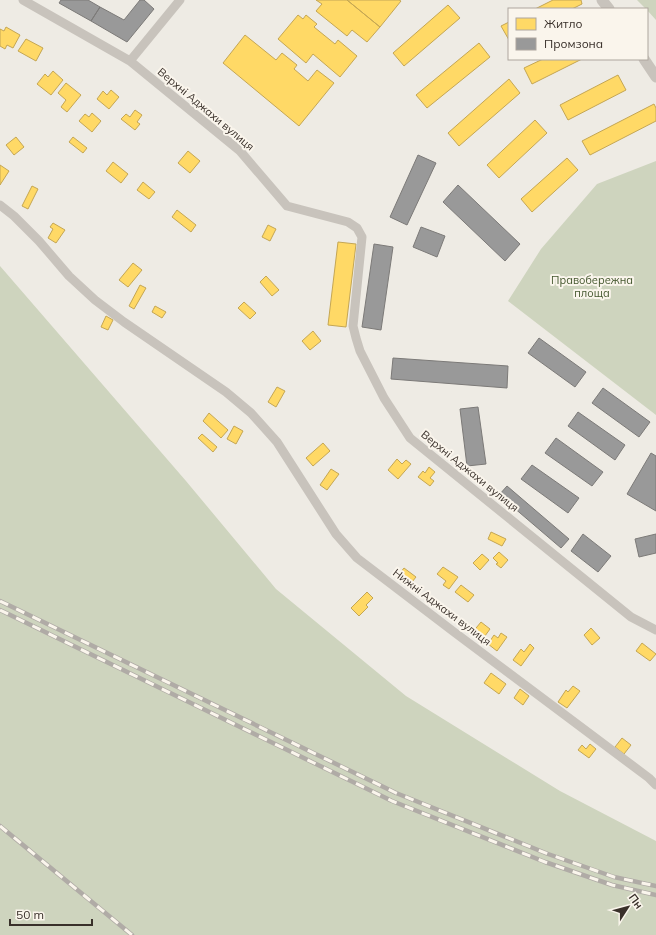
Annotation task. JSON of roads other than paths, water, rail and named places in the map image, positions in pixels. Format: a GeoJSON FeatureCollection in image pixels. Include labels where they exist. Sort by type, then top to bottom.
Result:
{"type":"FeatureCollection","features":[{"type":"Feature","properties":{"kind":"street","name":"Верхні Аджахи вулиця"},"geometry":{"type":"LineString","coordinates":[[23,0],[130,61],[240,151],[287,206],[348,222],[358,228],[362,237],[353,326],[360,351],[384,398],[410,438],[631,617],[656,630]]}},
{"type":"Feature","properties":{"kind":"street"},"geometry":{"type":"LineString","coordinates":[[130,61],[180,0]]}},
{"type":"Feature","properties":{"kind":"street"},"geometry":{"type":"LineString","coordinates":[[602,0],[608,8]]}},
{"type":"Feature","properties":{"kind":"street"},"geometry":{"type":"LineString","coordinates":[[645,60],[656,76]]}},
{"type":"Feature","properties":{"kind":"street","name":"Нижні Аджахи вулиця"},"geometry":{"type":"LineString","coordinates":[[0,205],[14,216],[39,241],[69,276],[95,300],[124,322],[226,392],[251,412],[277,442],[336,534],[357,558],[649,778],[656,785]]}},
{"type":"Feature","properties":{"kind":"railway"},"geometry":{"type":"LineString","coordinates":[[0,601],[396,793],[548,854],[614,877],[656,886]]}},
{"type":"Feature","properties":{"kind":"railway"},"geometry":{"type":"LineString","coordinates":[[0,610],[392,801],[545,862],[612,885],[656,895]]}},
{"type":"Feature","properties":{"kind":"railway"},"geometry":{"type":"LineString","coordinates":[[0,826],[132,935]]}},
{"type":"Feature","properties":{"kind":"park label","name":"Правобережна площа"},"geometry":{"type":"Point","coordinates":[592,286]}}]}
